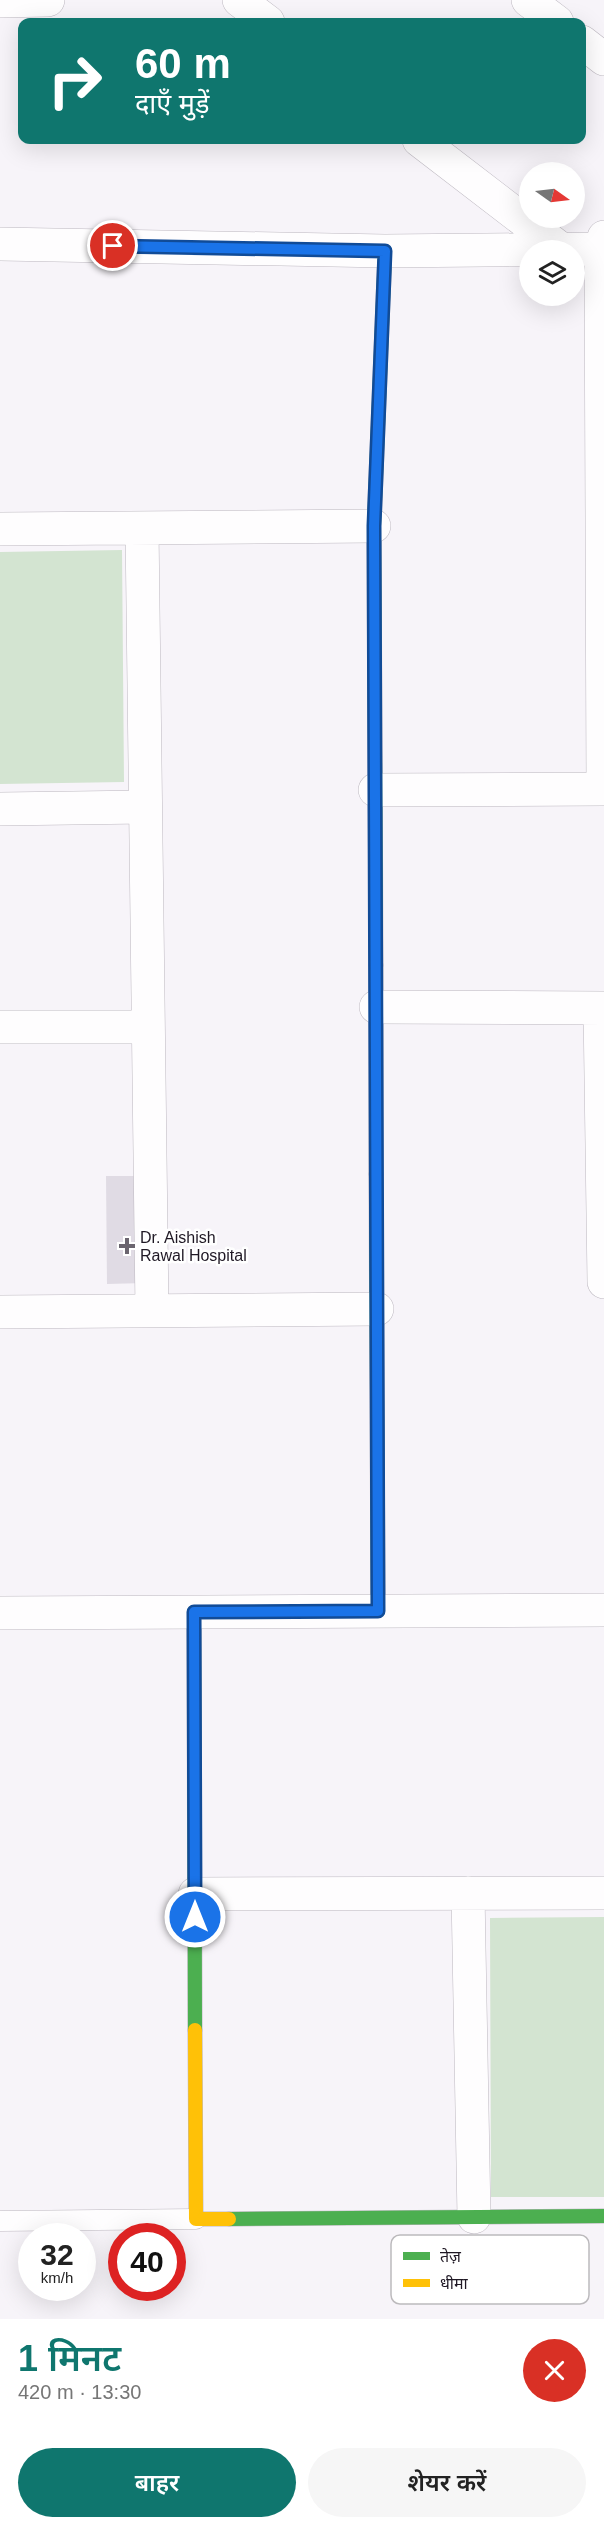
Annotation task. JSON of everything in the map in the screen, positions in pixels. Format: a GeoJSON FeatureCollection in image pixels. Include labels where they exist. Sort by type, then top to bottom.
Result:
{"type":"FeatureCollection","features":[{"type":"Feature","properties":{"kind":"street"},"geometry":{"type":"LineString","coordinates":[[0,1],[48,0]]}},
{"type":"Feature","properties":{"kind":"street"},"geometry":{"type":"LineString","coordinates":[[239,0],[263,18]]}},
{"type":"Feature","properties":{"kind":"street"},"geometry":{"type":"LineString","coordinates":[[528,0],[552,18]]}},
{"type":"Feature","properties":{"kind":"street"},"geometry":{"type":"LineString","coordinates":[[586,45],[604,59]]}},
{"type":"Feature","properties":{"kind":"street"},"geometry":{"type":"LineString","coordinates":[[424,144],[549,240]]}},
{"type":"Feature","properties":{"kind":"street"},"geometry":{"type":"LineString","coordinates":[[0,244],[385,251],[519,249]]}},
{"type":"Feature","properties":{"kind":"street"},"geometry":{"type":"LineString","coordinates":[[375,790],[603,789],[603,245],[585,247]]}},
{"type":"Feature","properties":{"kind":"street"},"geometry":{"type":"LineString","coordinates":[[378,1611],[374,526],[385,251]]}},
{"type":"Feature","properties":{"kind":"street"},"geometry":{"type":"LineString","coordinates":[[0,528],[374,526]]}},
{"type":"Feature","properties":{"kind":"street"},"geometry":{"type":"LineString","coordinates":[[142,528],[152,1311]]}},
{"type":"Feature","properties":{"kind":"street"},"geometry":{"type":"LineString","coordinates":[[0,808],[145,807]]}},
{"type":"Feature","properties":{"kind":"street"},"geometry":{"type":"LineString","coordinates":[[376,1007],[602,1008],[604,1282]]}},
{"type":"Feature","properties":{"kind":"street"},"geometry":{"type":"LineString","coordinates":[[0,1028],[148,1027]]}},
{"type":"Feature","properties":{"kind":"street"},"geometry":{"type":"LineString","coordinates":[[0,1312],[377,1309]]}},
{"type":"Feature","properties":{"kind":"street"},"geometry":{"type":"LineString","coordinates":[[0,1613],[604,1610]]}},
{"type":"Feature","properties":{"kind":"street"},"geometry":{"type":"LineString","coordinates":[[194,1612],[196,2219],[604,2216]]}},
{"type":"Feature","properties":{"kind":"street"},"geometry":{"type":"LineString","coordinates":[[468,1893],[474,2217]]}},
{"type":"Feature","properties":{"kind":"street"},"geometry":{"type":"LineString","coordinates":[[195,1894],[604,1893]]}},
{"type":"Feature","properties":{"kind":"lane"},"geometry":{"type":"LineString","coordinates":[[0,2221],[196,2219]]}},
{"type":"Feature","properties":{"kind":"green space"},"geometry":{"type":"Polygon","coordinates":[[[122,550],[124,782],[0,784],[0,552],[122,550]]]}},
{"type":"Feature","properties":{"kind":"green space"},"geometry":{"type":"Polygon","coordinates":[[[604,1917],[604,2197],[491,2197],[490,1918],[604,1917]]]}},
{"type":"Feature","properties":{"kind":"building"},"geometry":{"type":"Polygon","coordinates":[[[106,1176],[144,1176],[145,1283],[107,1284],[106,1176]]]}},
{"type":"Feature","properties":{"kind":"traffic: fast"},"geometry":{"type":"LineString","coordinates":[[376,965],[374,526],[385,251]]}},
{"type":"Feature","properties":{"kind":"traffic: fast"},"geometry":{"type":"LineString","coordinates":[[376,1174],[378,1611]]}},
{"type":"Feature","properties":{"kind":"traffic: fast"},"geometry":{"type":"LineString","coordinates":[[194,1612],[195,2030]]}},
{"type":"Feature","properties":{"kind":"traffic: fast"},"geometry":{"type":"LineString","coordinates":[[229,2219],[604,2216]]}},
{"type":"Feature","properties":{"kind":"traffic: slow"},"geometry":{"type":"LineString","coordinates":[[376,965],[376,1174]]}},
{"type":"Feature","properties":{"kind":"traffic: slow"},"geometry":{"type":"LineString","coordinates":[[195,2030],[196,2219],[229,2219]]}},
{"type":"Feature","properties":{"kind":"place","name":"Dr. Aishish Rawal Hospital"},"geometry":{"type":"Point","coordinates":[127,1246]}},
{"type":"Feature","properties":{"kind":"route"},"geometry":{"type":"LineString","coordinates":[[113,246],[385,251],[374,526],[378,1611],[194,1612],[195,1917]]}}]}
